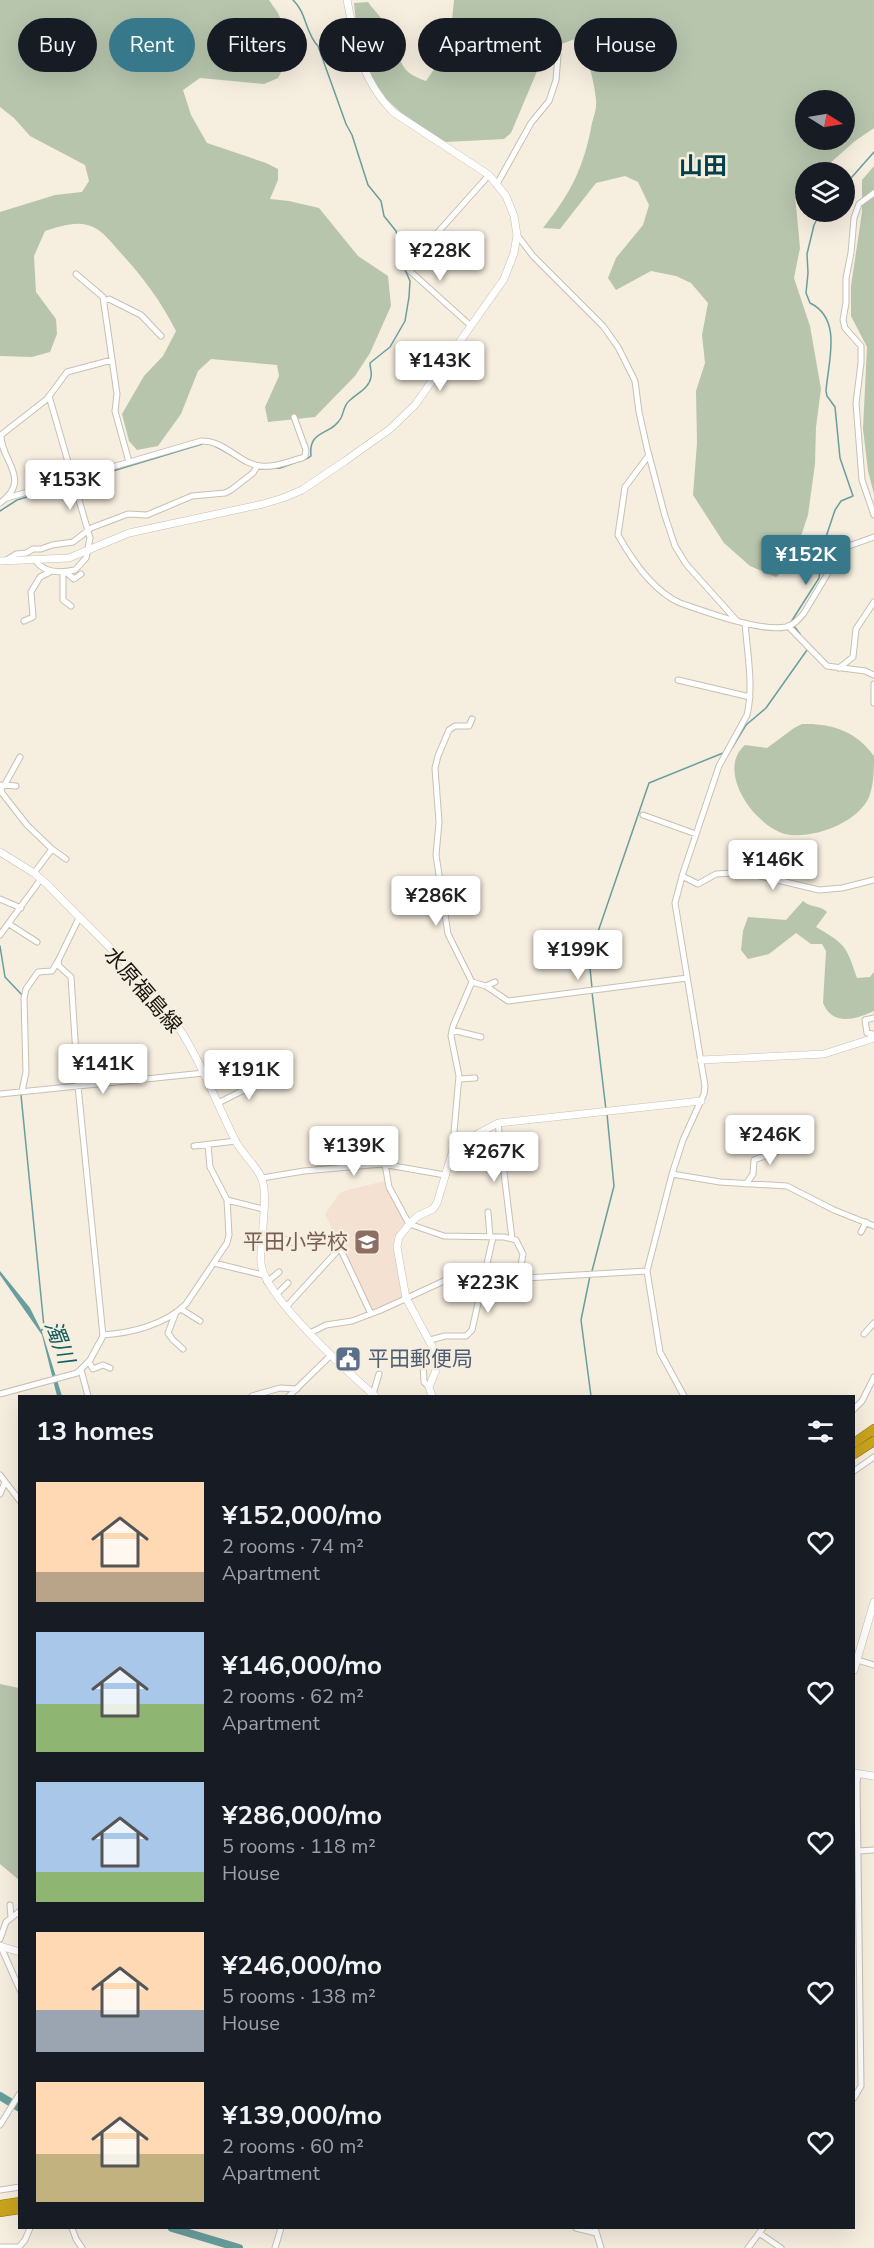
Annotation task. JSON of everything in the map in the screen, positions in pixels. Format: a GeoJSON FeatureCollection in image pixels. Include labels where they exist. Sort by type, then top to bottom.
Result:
{"type":"FeatureCollection","features":[{"type":"Feature","properties":{"kind":"highway"},"geometry":{"type":"LineString","coordinates":[[855,1442],[874,1429]]}},
{"type":"Feature","properties":{"kind":"highway"},"geometry":{"type":"LineString","coordinates":[[855,1453],[874,1441]]}},
{"type":"Feature","properties":{"kind":"highway"},"geometry":{"type":"LineString","coordinates":[[0,2205],[18,2202]]}},
{"type":"Feature","properties":{"kind":"highway"},"geometry":{"type":"LineString","coordinates":[[0,2212],[18,2209]]}},
{"type":"Feature","properties":{"kind":"street"},"geometry":{"type":"LineString","coordinates":[[347,0],[362,65],[380,98],[393,112],[489,175],[506,196],[512,210],[517,234],[533,256],[603,326],[618,347],[635,381],[639,412],[649,455],[675,546],[686,564],[737,621]]}},
{"type":"Feature","properties":{"kind":"street"},"geometry":{"type":"LineString","coordinates":[[497,184],[531,123],[549,100],[557,72]]}},
{"type":"Feature","properties":{"kind":"street"},"geometry":{"type":"LineString","coordinates":[[407,267],[489,175]]}},
{"type":"Feature","properties":{"kind":"street"},"geometry":{"type":"LineString","coordinates":[[874,193],[859,204],[854,218],[843,320],[845,328],[861,346],[856,403],[862,480],[874,514]]}},
{"type":"Feature","properties":{"kind":"street"},"geometry":{"type":"LineString","coordinates":[[3,561],[69,558],[129,533],[263,504],[302,490],[378,438],[405,416],[424,393],[507,273],[517,234]]}},
{"type":"Feature","properties":{"kind":"street"},"geometry":{"type":"LineString","coordinates":[[403,241],[407,267],[471,326]]}},
{"type":"Feature","properties":{"kind":"street"},"geometry":{"type":"LineString","coordinates":[[76,274],[103,297],[117,399],[115,411],[129,462]]}},
{"type":"Feature","properties":{"kind":"street"},"geometry":{"type":"LineString","coordinates":[[104,301],[109,299],[141,315],[161,336]]}},
{"type":"Feature","properties":{"kind":"street"},"geometry":{"type":"LineString","coordinates":[[8,498],[14,477],[1,446],[1,435],[21,422],[49,396],[68,372],[112,360]]}},
{"type":"Feature","properties":{"kind":"street"},"geometry":{"type":"LineString","coordinates":[[24,621],[33,617],[31,597],[38,579],[50,572],[64,572],[79,567],[86,558],[90,538],[49,396]]}},
{"type":"Feature","properties":{"kind":"street"},"geometry":{"type":"LineString","coordinates":[[3,561],[33,549],[73,542],[88,530],[128,514],[147,514],[192,496],[225,493],[256,468],[272,466],[305,456],[306,450],[294,417]]}},
{"type":"Feature","properties":{"kind":"street"},"geometry":{"type":"LineString","coordinates":[[0,503],[8,498],[73,482],[129,462],[205,441],[220,445],[256,468]]}},
{"type":"Feature","properties":{"kind":"street"},"geometry":{"type":"LineString","coordinates":[[649,455],[625,487],[618,535],[643,572],[671,599],[745,623],[788,627],[804,613],[843,548],[872,538],[874,531]]}},
{"type":"Feature","properties":{"kind":"street"},"geometry":{"type":"LineString","coordinates":[[36,561],[50,572]]}},
{"type":"Feature","properties":{"kind":"street"},"geometry":{"type":"LineString","coordinates":[[64,572],[74,579],[81,574]]}},
{"type":"Feature","properties":{"kind":"street"},"geometry":{"type":"LineString","coordinates":[[64,572],[63,600],[71,606]]}},
{"type":"Feature","properties":{"kind":"street"},"geometry":{"type":"LineString","coordinates":[[839,668],[853,657],[856,628],[874,602]]}},
{"type":"Feature","properties":{"kind":"street"},"geometry":{"type":"LineString","coordinates":[[683,1395],[660,1352],[647,1271],[672,1174],[705,1086],[675,909],[682,876],[719,766],[747,715],[750,697],[745,623]]}},
{"type":"Feature","properties":{"kind":"street"},"geometry":{"type":"LineString","coordinates":[[788,627],[827,666],[864,671],[874,675]]}},
{"type":"Feature","properties":{"kind":"street"},"geometry":{"type":"LineString","coordinates":[[678,680],[750,697]]}},
{"type":"Feature","properties":{"kind":"street"},"geometry":{"type":"LineString","coordinates":[[874,684],[874,703]]}},
{"type":"Feature","properties":{"kind":"street"},"geometry":{"type":"LineString","coordinates":[[472,719],[469,726],[455,726],[449,730],[435,768],[439,822],[437,868],[448,934],[472,982],[486,986],[508,1001],[687,978]]}},
{"type":"Feature","properties":{"kind":"street"},"geometry":{"type":"LineString","coordinates":[[20,757],[2,785],[3,793],[27,825],[66,859]]}},
{"type":"Feature","properties":{"kind":"street"},"geometry":{"type":"LineString","coordinates":[[2,785],[16,786]]}},
{"type":"Feature","properties":{"kind":"street"},"geometry":{"type":"LineString","coordinates":[[643,815],[696,834]]}},
{"type":"Feature","properties":{"kind":"street"},"geometry":{"type":"LineString","coordinates":[[33,873],[52,849]]}},
{"type":"Feature","properties":{"kind":"street","name":"水原福島線"},"geometry":{"type":"LineString","coordinates":[[0,852],[41,879],[145,986],[170,1015],[204,1073],[236,1142],[262,1178]]}},
{"type":"Feature","properties":{"kind":"street"},"geometry":{"type":"LineString","coordinates":[[682,876],[698,884],[716,874],[739,873],[819,890],[842,888],[874,880]]}},
{"type":"Feature","properties":{"kind":"street"},"geometry":{"type":"LineString","coordinates":[[0,935],[41,879]]}},
{"type":"Feature","properties":{"kind":"street"},"geometry":{"type":"LineString","coordinates":[[0,899],[21,908]]}},
{"type":"Feature","properties":{"kind":"street"},"geometry":{"type":"LineString","coordinates":[[444,903],[463,901]]}},
{"type":"Feature","properties":{"kind":"street"},"geometry":{"type":"LineString","coordinates":[[22,1092],[26,1072],[25,992],[38,972],[52,971],[79,918]]}},
{"type":"Feature","properties":{"kind":"street"},"geometry":{"type":"LineString","coordinates":[[9,924],[37,942]]}},
{"type":"Feature","properties":{"kind":"street"},"geometry":{"type":"LineString","coordinates":[[0,1394],[61,1379],[81,1370],[103,1335],[78,1086],[71,977],[59,966],[58,962]]}},
{"type":"Feature","properties":{"kind":"street"},"geometry":{"type":"LineString","coordinates":[[457,1145],[454,1132],[459,1079],[452,1045],[452,1030],[467,989],[472,982]]}},
{"type":"Feature","properties":{"kind":"street"},"geometry":{"type":"LineString","coordinates":[[486,986],[495,982]]}},
{"type":"Feature","properties":{"kind":"street"},"geometry":{"type":"LineString","coordinates":[[874,1018],[865,1020],[865,1024],[867,1033],[874,1036]]}},
{"type":"Feature","properties":{"kind":"street"},"geometry":{"type":"LineString","coordinates":[[452,1030],[481,1037]]}},
{"type":"Feature","properties":{"kind":"street"},"geometry":{"type":"LineString","coordinates":[[701,1060],[824,1054],[874,1036]]}},
{"type":"Feature","properties":{"kind":"street"},"geometry":{"type":"LineString","coordinates":[[0,1094],[204,1073]]}},
{"type":"Feature","properties":{"kind":"street"},"geometry":{"type":"LineString","coordinates":[[218,1103],[268,1075]]}},
{"type":"Feature","properties":{"kind":"street"},"geometry":{"type":"LineString","coordinates":[[459,1079],[475,1078]]}},
{"type":"Feature","properties":{"kind":"street"},"geometry":{"type":"LineString","coordinates":[[429,1387],[436,1370],[438,1357],[406,1299],[397,1247],[399,1237],[409,1224],[418,1216],[433,1209],[453,1150],[457,1145],[498,1123],[701,1101]]}},
{"type":"Feature","properties":{"kind":"street"},"geometry":{"type":"LineString","coordinates":[[498,1123],[512,1239],[522,1249],[519,1277]]}},
{"type":"Feature","properties":{"kind":"street"},"geometry":{"type":"LineString","coordinates":[[194,1146],[236,1142]]}},
{"type":"Feature","properties":{"kind":"street"},"geometry":{"type":"LineString","coordinates":[[183,1349],[173,1341],[168,1333],[168,1326],[214,1263],[228,1238],[227,1200],[210,1167],[208,1144]]}},
{"type":"Feature","properties":{"kind":"street"},"geometry":{"type":"LineString","coordinates":[[746,1184],[753,1174],[754,1160],[797,1144]]}},
{"type":"Feature","properties":{"kind":"street"},"geometry":{"type":"LineString","coordinates":[[379,1374],[374,1395],[330,1356],[267,1282],[263,1275],[261,1260],[262,1178],[304,1171],[385,1164],[445,1175]]}},
{"type":"Feature","properties":{"kind":"street"},"geometry":{"type":"LineString","coordinates":[[385,1164],[389,1187],[409,1224],[444,1236],[512,1239]]}},
{"type":"Feature","properties":{"kind":"street"},"geometry":{"type":"LineString","coordinates":[[672,1174],[720,1182],[787,1186],[834,1210],[874,1226]]}},
{"type":"Feature","properties":{"kind":"street"},"geometry":{"type":"LineString","coordinates":[[227,1200],[263,1209]]}},
{"type":"Feature","properties":{"kind":"street"},"geometry":{"type":"LineString","coordinates":[[429,1340],[445,1336],[463,1337],[469,1334],[484,1280],[492,1237],[488,1212]]}},
{"type":"Feature","properties":{"kind":"street"},"geometry":{"type":"LineString","coordinates":[[861,1232],[866,1222]]}},
{"type":"Feature","properties":{"kind":"street"},"geometry":{"type":"LineString","coordinates":[[249,1234],[280,1237],[294,1243]]}},
{"type":"Feature","properties":{"kind":"street"},"geometry":{"type":"LineString","coordinates":[[287,1306],[340,1248],[371,1314]]}},
{"type":"Feature","properties":{"kind":"street"},"geometry":{"type":"LineString","coordinates":[[214,1263],[263,1275]]}},
{"type":"Feature","properties":{"kind":"street"},"geometry":{"type":"LineString","coordinates":[[310,1333],[326,1325],[352,1321],[371,1314],[446,1280],[647,1271]]}},
{"type":"Feature","properties":{"kind":"street"},"geometry":{"type":"LineString","coordinates":[[267,1282],[279,1272]]}},
{"type":"Feature","properties":{"kind":"street"},"geometry":{"type":"LineString","coordinates":[[277,1294],[288,1283]]}},
{"type":"Feature","properties":{"kind":"street"},"geometry":{"type":"LineString","coordinates":[[103,1335],[138,1330],[178,1310]]}},
{"type":"Feature","properties":{"kind":"street"},"geometry":{"type":"LineString","coordinates":[[178,1310],[200,1321]]}},
{"type":"Feature","properties":{"kind":"street"},"geometry":{"type":"LineString","coordinates":[[864,1334],[874,1323]]}},
{"type":"Feature","properties":{"kind":"street"},"geometry":{"type":"LineString","coordinates":[[405,1354],[406,1360],[423,1363],[424,1382],[432,1395]]}},
{"type":"Feature","properties":{"kind":"street"},"geometry":{"type":"LineString","coordinates":[[290,1395],[330,1356]]}},
{"type":"Feature","properties":{"kind":"street"},"geometry":{"type":"LineString","coordinates":[[88,1362],[93,1369],[103,1365],[110,1368]]}},
{"type":"Feature","properties":{"kind":"street"},"geometry":{"type":"LineString","coordinates":[[81,1370],[88,1395]]}},
{"type":"Feature","properties":{"kind":"street"},"geometry":{"type":"LineString","coordinates":[[855,1407],[862,1401],[874,1377]]}},
{"type":"Feature","properties":{"kind":"street"},"geometry":{"type":"LineString","coordinates":[[256,1395],[280,1388],[297,1389]]}},
{"type":"Feature","properties":{"kind":"street"},"geometry":{"type":"LineString","coordinates":[[855,1470],[874,1457]]}},
{"type":"Feature","properties":{"kind":"street"},"geometry":{"type":"LineString","coordinates":[[0,1475],[18,1498]]}},
{"type":"Feature","properties":{"kind":"street"},"geometry":{"type":"LineString","coordinates":[[0,1494],[5,1482]]}},
{"type":"Feature","properties":{"kind":"street"},"geometry":{"type":"LineString","coordinates":[[874,1602],[855,1659],[874,1665]]}},
{"type":"Feature","properties":{"kind":"street"},"geometry":{"type":"LineString","coordinates":[[855,2096],[861,2086],[861,2030],[857,1988],[858,1851],[855,1775],[874,1776]]}},
{"type":"Feature","properties":{"kind":"street"},"geometry":{"type":"LineString","coordinates":[[858,1851],[874,1851]]}},
{"type":"Feature","properties":{"kind":"street"},"geometry":{"type":"LineString","coordinates":[[10,1905],[11,1917]]}},
{"type":"Feature","properties":{"kind":"street"},"geometry":{"type":"LineString","coordinates":[[18,1912],[6,1922],[1,1948],[18,1986]]}},
{"type":"Feature","properties":{"kind":"street"},"geometry":{"type":"LineString","coordinates":[[1,1948],[18,1952]]}},
{"type":"Feature","properties":{"kind":"street"},"geometry":{"type":"LineString","coordinates":[[855,2033],[861,2030]]}},
{"type":"Feature","properties":{"kind":"street"},"geometry":{"type":"LineString","coordinates":[[0,2125],[18,2096]]}},
{"type":"Feature","properties":{"kind":"street"},"geometry":{"type":"LineString","coordinates":[[0,2190],[18,2187]]}},
{"type":"Feature","properties":{"kind":"street"},"geometry":{"type":"LineString","coordinates":[[0,2247],[19,2247],[30,2229]]}},
{"type":"Feature","properties":{"kind":"street"},"geometry":{"type":"LineString","coordinates":[[72,2229],[82,2248]]}},
{"type":"Feature","properties":{"kind":"street"},"geometry":{"type":"LineString","coordinates":[[275,2248],[281,2229]]}},
{"type":"Feature","properties":{"kind":"street"},"geometry":{"type":"LineString","coordinates":[[596,2230],[601,2248]]}},
{"type":"Feature","properties":{"kind":"street"},"geometry":{"type":"LineString","coordinates":[[748,2248],[761,2230],[781,2248]]}},
{"type":"Feature","properties":{"kind":"shaded area","name":"平田小学校"},"geometry":{"type":"Polygon","coordinates":[[[385,1181],[407,1223],[397,1236],[403,1298],[372,1312],[325,1214],[340,1193],[385,1181]]]}},
{"type":"Feature","properties":{"kind":"green space"},"geometry":{"type":"Polygon","coordinates":[[[0,0],[269,0],[280,18],[207,18],[207,72],[281,72],[278,78],[264,84],[200,78],[183,90],[191,115],[207,143],[278,169],[278,180],[270,199],[319,208],[358,256],[388,276],[391,306],[370,353],[355,376],[315,417],[268,422],[265,407],[279,376],[277,365],[211,359],[198,371],[181,414],[158,446],[137,450],[129,441],[122,414],[144,376],[163,356],[176,331],[157,299],[127,260],[102,233],[83,224],[70,224],[45,231],[34,256],[36,292],[56,319],[57,334],[50,352],[32,357],[0,356],[0,212],[55,195],[82,192],[89,181],[85,165],[30,136],[14,118],[0,107],[0,0]]]}},
{"type":"Feature","properties":{"kind":"green space"},"geometry":{"type":"Polygon","coordinates":[[[454,0],[874,0],[874,128],[855,141],[855,90],[795,90],[795,150],[845,150],[831,162],[795,162],[795,222],[798,222],[800,248],[794,278],[810,326],[821,389],[808,515],[792,563],[776,577],[750,566],[724,543],[693,495],[697,443],[696,391],[705,363],[702,335],[708,303],[691,283],[676,276],[651,271],[616,290],[608,278],[616,258],[643,225],[649,205],[638,182],[625,176],[596,183],[560,229],[543,228],[569,191],[585,153],[596,109],[591,72],[677,72],[677,18],[574,18],[574,39],[562,44],[562,18],[452,18],[454,0]]]}},
{"type":"Feature","properties":{"kind":"green space"},"geometry":{"type":"Polygon","coordinates":[[[368,2],[381,18],[356,18],[354,3],[368,2]]]}},
{"type":"Feature","properties":{"kind":"green space"},"geometry":{"type":"Polygon","coordinates":[[[406,70],[426,81],[432,72],[537,72],[511,133],[504,139],[446,142],[421,131],[373,87],[367,72],[406,72],[406,70]]]}},
{"type":"Feature","properties":{"kind":"green space"},"geometry":{"type":"Polygon","coordinates":[[[874,166],[874,494],[868,471],[863,429],[867,347],[851,316],[851,286],[862,212],[862,180],[874,166]]]}},
{"type":"Feature","properties":{"kind":"green space"},"geometry":{"type":"Polygon","coordinates":[[[802,724],[823,725],[842,730],[867,747],[874,756],[872,787],[863,806],[845,822],[821,832],[785,834],[773,829],[751,809],[742,796],[734,769],[737,756],[745,745],[767,748],[802,724]]]}},
{"type":"Feature","properties":{"kind":"green space"},"geometry":{"type":"Polygon","coordinates":[[[803,901],[827,912],[816,927],[843,946],[857,978],[870,977],[874,972],[874,1011],[846,1019],[833,1016],[827,1011],[823,1003],[826,951],[822,944],[811,944],[796,933],[769,954],[748,959],[741,950],[743,931],[748,917],[786,920],[803,901]]]}},
{"type":"Feature","properties":{"kind":"green space"},"geometry":{"type":"Polygon","coordinates":[[[0,1684],[18,1688],[18,1879],[0,1864],[0,1684]]]}},
{"type":"Feature","properties":{"kind":"water","name":"濁川"},"geometry":{"type":"Polygon","coordinates":[[[0,1271],[30,1308],[42,1332],[62,1395],[57,1395],[42,1335],[0,1275],[0,1271]]]}},
{"type":"Feature","properties":{"kind":"waterway"},"geometry":{"type":"LineString","coordinates":[[293,0],[298,5],[318,46],[352,135],[368,185],[381,201],[384,216],[396,231],[401,248]]}},
{"type":"Feature","properties":{"kind":"waterway"},"geometry":{"type":"LineString","coordinates":[[855,174],[874,152]]}},
{"type":"Feature","properties":{"kind":"waterway"},"geometry":{"type":"LineString","coordinates":[[791,622],[819,578],[824,543],[835,510],[841,501],[853,496],[840,458],[835,407],[826,391],[831,355],[830,330],[827,319],[810,303],[806,293],[807,254],[816,222]]}},
{"type":"Feature","properties":{"kind":"waterway"},"geometry":{"type":"LineString","coordinates":[[257,469],[280,468],[311,456],[313,441],[337,424],[347,403],[368,385],[371,375],[370,363],[390,347],[405,321],[410,281],[403,265]]}},
{"type":"Feature","properties":{"kind":"waterway"},"geometry":{"type":"LineString","coordinates":[[0,511],[17,500],[202,444]]}},
{"type":"Feature","properties":{"kind":"waterway"},"geometry":{"type":"LineString","coordinates":[[215,446],[235,457]]}},
{"type":"Feature","properties":{"kind":"waterway"},"geometry":{"type":"LineString","coordinates":[[794,626],[800,634]]}},
{"type":"Feature","properties":{"kind":"waterway"},"geometry":{"type":"LineString","coordinates":[[732,748],[746,725],[766,708],[807,650]]}},
{"type":"Feature","properties":{"kind":"waterway"},"geometry":{"type":"LineString","coordinates":[[592,988],[589,958],[649,783],[723,753]]}},
{"type":"Feature","properties":{"kind":"waterway"},"geometry":{"type":"LineString","coordinates":[[0,946],[5,977],[22,995]]}},
{"type":"Feature","properties":{"kind":"waterway"},"geometry":{"type":"LineString","coordinates":[[592,992],[606,1110]]}},
{"type":"Feature","properties":{"kind":"waterway"},"geometry":{"type":"LineString","coordinates":[[21,1095],[44,1327],[41,1331]]}},
{"type":"Feature","properties":{"kind":"waterway"},"geometry":{"type":"LineString","coordinates":[[592,1271],[614,1186],[607,1114]]}},
{"type":"Feature","properties":{"kind":"waterway"},"geometry":{"type":"LineString","coordinates":[[590,1276],[581,1320],[591,1395]]}},
{"type":"Feature","properties":{"kind":"waterway"},"geometry":{"type":"LineString","coordinates":[[0,2096],[18,2107]]}},
{"type":"Feature","properties":{"kind":"waterway"},"geometry":{"type":"LineString","coordinates":[[175,2229],[239,2248]]}},
{"type":"Feature","properties":{"kind":"place","name":"平田小学校"},"geometry":{"type":"Point","coordinates":[367,1242]}},
{"type":"Feature","properties":{"kind":"place","name":"平田郵便局"},"geometry":{"type":"Point","coordinates":[348,1359]}},
{"type":"Feature","properties":{"kind":"district","name":"山田"},"geometry":{"type":"Point","coordinates":[703,166]}}]}
